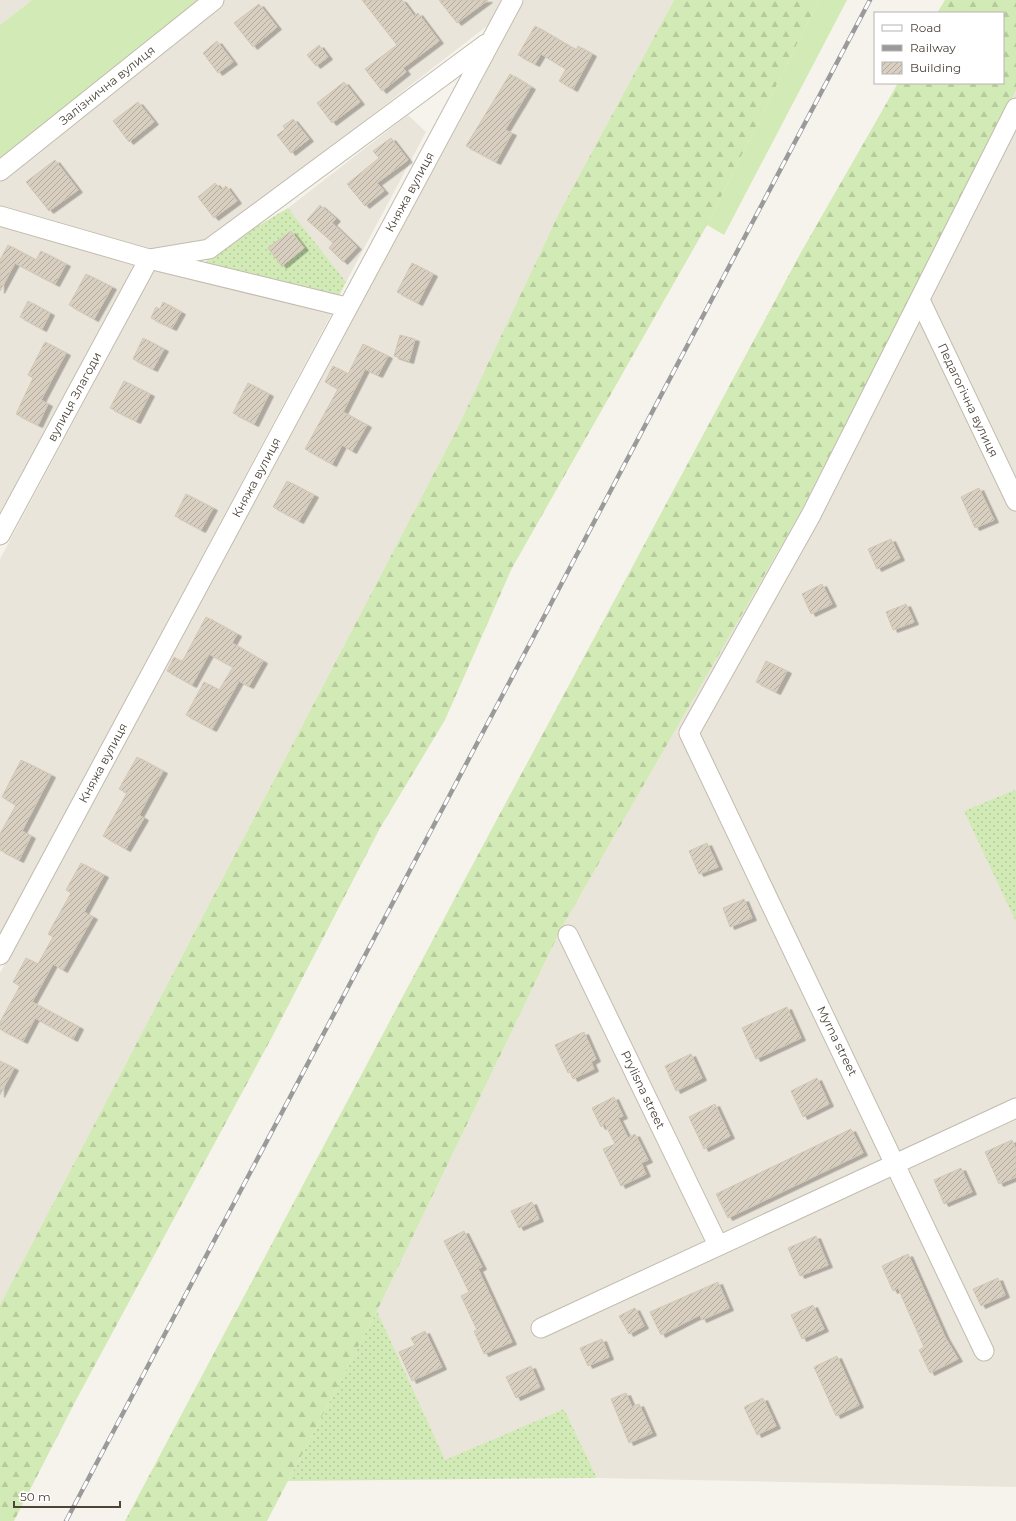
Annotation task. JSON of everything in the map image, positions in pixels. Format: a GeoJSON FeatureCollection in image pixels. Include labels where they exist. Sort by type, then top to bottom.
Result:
{"type":"FeatureCollection","features":[{"type":"Feature","properties":{"kind":"street","name":"Залізнична вулиця"},"geometry":{"type":"LineString","coordinates":[[0,171],[214,0]]}},
{"type":"Feature","properties":{"kind":"street","name":"Княжа вулиця"},"geometry":{"type":"LineString","coordinates":[[0,955],[346,308],[513,0]]}},
{"type":"Feature","properties":{"kind":"street"},"geometry":{"type":"LineString","coordinates":[[149,259],[209,249],[491,40]]}},
{"type":"Feature","properties":{"kind":"street"},"geometry":{"type":"LineString","coordinates":[[920,300],[1016,108]]}},
{"type":"Feature","properties":{"kind":"street"},"geometry":{"type":"LineString","coordinates":[[0,216],[149,259],[346,308]]}},
{"type":"Feature","properties":{"kind":"street","name":"вулиця Злагоди"},"geometry":{"type":"LineString","coordinates":[[0,535],[149,259]]}},
{"type":"Feature","properties":{"kind":"street","name":"Педагогічна вулиця"},"geometry":{"type":"LineString","coordinates":[[920,300],[1016,500]]}},
{"type":"Feature","properties":{"kind":"street","name":"Myrna street"},"geometry":{"type":"LineString","coordinates":[[920,300],[812,515],[689,733],[896,1162],[984,1351]]}},
{"type":"Feature","properties":{"kind":"street","name":"Prylisna street"},"geometry":{"type":"LineString","coordinates":[[568,935],[718,1245]]}},
{"type":"Feature","properties":{"kind":"street"},"geometry":{"type":"LineString","coordinates":[[541,1328],[896,1162],[1016,1108]]}},
{"type":"Feature","properties":{"kind":"shaded area"},"geometry":{"type":"Polygon","coordinates":[[[0,0],[32,0],[0,25],[0,0]]]}},
{"type":"Feature","properties":{"kind":"shaded area"},"geometry":{"type":"Polygon","coordinates":[[[224,0],[501,0],[487,26],[207,243],[149,252],[0,210],[0,179],[224,0]]]}},
{"type":"Feature","properties":{"kind":"shaded area"},"geometry":{"type":"Polygon","coordinates":[[[524,0],[674,0],[560,211],[457,429],[0,1305],[0,973],[327,360],[524,0]]]}},
{"type":"Feature","properties":{"kind":"shaded area"},"geometry":{"type":"Polygon","coordinates":[[[1016,90],[1016,1487],[597,1478],[564,1409],[445,1461],[377,1311],[561,929],[799,515],[1016,90]]]}},
{"type":"Feature","properties":{"kind":"shaded area"},"geometry":{"type":"Polygon","coordinates":[[[408,115],[426,132],[346,282],[288,208],[408,115]]]}},
{"type":"Feature","properties":{"kind":"shaded area"},"geometry":{"type":"Polygon","coordinates":[[[0,226],[134,265],[0,513],[0,226]]]}},
{"type":"Feature","properties":{"kind":"shaded area"},"geometry":{"type":"Polygon","coordinates":[[[155,269],[332,313],[0,935],[0,559],[155,269]]]}},
{"type":"Feature","properties":{"kind":"green space"},"geometry":{"type":"Polygon","coordinates":[[[32,0],[203,0],[0,162],[0,25],[32,0]]]}},
{"type":"Feature","properties":{"kind":"green space"},"geometry":{"type":"Polygon","coordinates":[[[674,0],[819,0],[707,225],[512,568],[445,720],[380,828],[272,1037],[75,1402],[14,1521],[0,1521],[0,1305],[457,429],[560,211],[674,0]]]}},
{"type":"Feature","properties":{"kind":"green space"},"geometry":{"type":"Polygon","coordinates":[[[819,0],[847,0],[724,235],[707,225],[819,0]]]}},
{"type":"Feature","properties":{"kind":"green space"},"geometry":{"type":"Polygon","coordinates":[[[945,0],[1016,0],[1016,90],[799,515],[561,929],[377,1311],[267,1521],[125,1521],[465,879],[800,254],[897,84],[1004,84],[1004,12],[938,12],[945,0]]]}},
{"type":"Feature","properties":{"kind":"green space"},"geometry":{"type":"Polygon","coordinates":[[[288,208],[346,282],[337,300],[204,267],[209,255],[288,208]]]}},
{"type":"Feature","properties":{"kind":"green space"},"geometry":{"type":"Polygon","coordinates":[[[1015,790],[1016,792],[1016,922],[964,811],[1015,790]]]}},
{"type":"Feature","properties":{"kind":"green space"},"geometry":{"type":"Polygon","coordinates":[[[377,1311],[445,1460],[564,1409],[597,1478],[288,1481],[377,1311]]]}},
{"type":"Feature","properties":{"kind":"building"},"geometry":{"type":"Polygon","coordinates":[[[362,0],[402,0],[414,16],[418,13],[439,41],[403,68],[406,72],[382,91],[365,69],[397,45],[362,0]]]}},
{"type":"Feature","properties":{"kind":"building"},"geometry":{"type":"Polygon","coordinates":[[[439,0],[488,0],[457,23],[439,0]]]}},
{"type":"Feature","properties":{"kind":"building"},"geometry":{"type":"Polygon","coordinates":[[[259,4],[277,27],[253,47],[234,23],[259,4]]]}},
{"type":"Feature","properties":{"kind":"building"},"geometry":{"type":"Polygon","coordinates":[[[535,26],[576,50],[578,46],[592,54],[573,89],[559,81],[566,69],[541,54],[535,64],[518,55],[535,26]]]}},
{"type":"Feature","properties":{"kind":"building"},"geometry":{"type":"Polygon","coordinates":[[[217,41],[233,62],[218,73],[203,53],[217,41]]]}},
{"type":"Feature","properties":{"kind":"building"},"geometry":{"type":"Polygon","coordinates":[[[319,45],[328,57],[316,66],[307,55],[319,45]]]}},
{"type":"Feature","properties":{"kind":"building"},"geometry":{"type":"Polygon","coordinates":[[[510,74],[531,87],[505,130],[512,133],[496,162],[466,146],[510,74]]]}},
{"type":"Feature","properties":{"kind":"building"},"geometry":{"type":"Polygon","coordinates":[[[344,82],[360,102],[332,123],[317,103],[344,82]]]}},
{"type":"Feature","properties":{"kind":"building"},"geometry":{"type":"Polygon","coordinates":[[[138,102],[154,122],[129,142],[113,121],[138,102]]]}},
{"type":"Feature","properties":{"kind":"building"},"geometry":{"type":"Polygon","coordinates":[[[293,119],[309,139],[291,153],[277,135],[285,129],[283,126],[293,119]]]}},
{"type":"Feature","properties":{"kind":"building"},"geometry":{"type":"Polygon","coordinates":[[[391,138],[408,160],[377,183],[384,191],[365,206],[347,184],[379,158],[373,151],[391,138]]]}},
{"type":"Feature","properties":{"kind":"building"},"geometry":{"type":"Polygon","coordinates":[[[55,160],[78,190],[49,211],[26,182],[55,160]]]}},
{"type":"Feature","properties":{"kind":"building"},"geometry":{"type":"Polygon","coordinates":[[[215,183],[221,190],[226,186],[237,201],[214,218],[198,197],[215,183]]]}},
{"type":"Feature","properties":{"kind":"building"},"geometry":{"type":"Polygon","coordinates":[[[320,205],[336,219],[332,223],[357,247],[343,262],[329,248],[333,243],[307,220],[320,205]]]}},
{"type":"Feature","properties":{"kind":"building"},"geometry":{"type":"Polygon","coordinates":[[[291,231],[304,248],[282,266],[268,248],[291,231]]]}},
{"type":"Feature","properties":{"kind":"building"},"geometry":{"type":"Polygon","coordinates":[[[8,245],[36,260],[41,251],[66,264],[55,284],[15,263],[0,291],[0,260],[8,245]]]}},
{"type":"Feature","properties":{"kind":"building"},"geometry":{"type":"Polygon","coordinates":[[[412,263],[433,274],[418,303],[397,292],[412,263]]]}},
{"type":"Feature","properties":{"kind":"building"},"geometry":{"type":"Polygon","coordinates":[[[86,274],[112,287],[94,319],[69,305],[86,274]]]}},
{"type":"Feature","properties":{"kind":"building"},"geometry":{"type":"Polygon","coordinates":[[[28,301],[50,313],[42,329],[20,317],[28,301]]]}},
{"type":"Feature","properties":{"kind":"building"},"geometry":{"type":"Polygon","coordinates":[[[163,302],[181,312],[172,328],[151,318],[156,307],[160,309],[163,302]]]}},
{"type":"Feature","properties":{"kind":"building"},"geometry":{"type":"Polygon","coordinates":[[[400,335],[415,339],[409,361],[394,356],[400,335]]]}},
{"type":"Feature","properties":{"kind":"building"},"geometry":{"type":"Polygon","coordinates":[[[143,338],[164,349],[153,369],[133,359],[143,338]]]}},
{"type":"Feature","properties":{"kind":"building"},"geometry":{"type":"Polygon","coordinates":[[[45,342],[66,353],[41,400],[48,404],[38,425],[16,414],[33,378],[28,375],[45,342]]]}},
{"type":"Feature","properties":{"kind":"building"},"geometry":{"type":"Polygon","coordinates":[[[363,344],[388,356],[378,375],[365,369],[343,412],[367,425],[352,451],[342,445],[332,464],[305,449],[338,389],[325,382],[333,366],[348,374],[363,344]]]}},
{"type":"Feature","properties":{"kind":"building"},"geometry":{"type":"Polygon","coordinates":[[[124,381],[150,394],[136,421],[110,408],[124,381]]]}},
{"type":"Feature","properties":{"kind":"building"},"geometry":{"type":"Polygon","coordinates":[[[248,383],[269,394],[254,424],[233,413],[248,383]]]}},
{"type":"Feature","properties":{"kind":"building"},"geometry":{"type":"Polygon","coordinates":[[[287,481],[314,495],[299,521],[273,507],[287,481]]]}},
{"type":"Feature","properties":{"kind":"building"},"geometry":{"type":"Polygon","coordinates":[[[979,488],[994,520],[975,528],[961,497],[979,488]]]}},
{"type":"Feature","properties":{"kind":"building"},"geometry":{"type":"Polygon","coordinates":[[[186,494],[213,508],[201,530],[175,516],[186,494]]]}},
{"type":"Feature","properties":{"kind":"building"},"geometry":{"type":"Polygon","coordinates":[[[891,539],[900,558],[877,569],[868,549],[891,539]]]}},
{"type":"Feature","properties":{"kind":"building"},"geometry":{"type":"Polygon","coordinates":[[[822,584],[832,604],[811,614],[802,594],[822,584]]]}},
{"type":"Feature","properties":{"kind":"building"},"geometry":{"type":"Polygon","coordinates":[[[906,604],[914,622],[893,630],[886,612],[906,604]]]}},
{"type":"Feature","properties":{"kind":"building"},"geometry":{"type":"Polygon","coordinates":[[[206,617],[237,634],[232,643],[263,661],[249,686],[239,681],[212,729],[186,715],[204,682],[219,690],[233,667],[209,654],[192,685],[167,671],[174,657],[182,662],[206,617]]]}},
{"type":"Feature","properties":{"kind":"building"},"geometry":{"type":"Polygon","coordinates":[[[766,661],[787,671],[776,692],[756,682],[766,661]]]}},
{"type":"Feature","properties":{"kind":"building"},"geometry":{"type":"Polygon","coordinates":[[[137,757],[163,771],[139,815],[144,818],[126,849],[103,836],[127,793],[119,789],[137,757]]]}},
{"type":"Feature","properties":{"kind":"building"},"geometry":{"type":"Polygon","coordinates":[[[21,760],[51,775],[22,831],[31,836],[19,860],[0,850],[0,834],[16,805],[2,797],[21,760]]]}},
{"type":"Feature","properties":{"kind":"building"},"geometry":{"type":"Polygon","coordinates":[[[707,843],[718,867],[699,874],[689,851],[707,843]]]}},
{"type":"Feature","properties":{"kind":"building"},"geometry":{"type":"Polygon","coordinates":[[[81,863],[104,875],[84,912],[93,917],[63,970],[53,964],[32,1002],[79,1027],[73,1039],[35,1018],[23,1041],[0,1029],[0,1022],[20,986],[13,982],[26,958],[38,964],[53,937],[48,934],[71,893],[66,890],[81,863]]]}},
{"type":"Feature","properties":{"kind":"building"},"geometry":{"type":"Polygon","coordinates":[[[744,899],[752,918],[730,927],[723,908],[744,899]]]}},
{"type":"Feature","properties":{"kind":"building"},"geometry":{"type":"Polygon","coordinates":[[[787,1007],[801,1038],[756,1059],[742,1028],[787,1007]]]}},
{"type":"Feature","properties":{"kind":"building"},"geometry":{"type":"Polygon","coordinates":[[[584,1032],[596,1059],[591,1062],[594,1069],[573,1079],[570,1072],[568,1073],[555,1045],[584,1032]]]}},
{"type":"Feature","properties":{"kind":"building"},"geometry":{"type":"Polygon","coordinates":[[[691,1054],[702,1078],[676,1091],[665,1066],[691,1054]]]}},
{"type":"Feature","properties":{"kind":"building"},"geometry":{"type":"Polygon","coordinates":[[[0,1061],[14,1068],[0,1095],[0,1061]]]}},
{"type":"Feature","properties":{"kind":"building"},"geometry":{"type":"Polygon","coordinates":[[[817,1078],[829,1104],[803,1117],[791,1091],[817,1078]]]}},
{"type":"Feature","properties":{"kind":"building"},"geometry":{"type":"Polygon","coordinates":[[[614,1097],[623,1116],[618,1118],[628,1138],[635,1134],[648,1160],[641,1163],[646,1174],[621,1186],[603,1149],[615,1144],[605,1124],[601,1127],[592,1108],[614,1097]]]}},
{"type":"Feature","properties":{"kind":"building"},"geometry":{"type":"Polygon","coordinates":[[[715,1104],[730,1136],[704,1149],[689,1117],[715,1104]]]}},
{"type":"Feature","properties":{"kind":"building"},"geometry":{"type":"Polygon","coordinates":[[[851,1129],[863,1153],[728,1218],[716,1194],[851,1129]]]}},
{"type":"Feature","properties":{"kind":"building"},"geometry":{"type":"Polygon","coordinates":[[[1012,1140],[1016,1150],[1016,1177],[999,1184],[985,1152],[1012,1140]]]}},
{"type":"Feature","properties":{"kind":"building"},"geometry":{"type":"Polygon","coordinates":[[[961,1168],[972,1192],[944,1204],[934,1180],[961,1168]]]}},
{"type":"Feature","properties":{"kind":"building"},"geometry":{"type":"Polygon","coordinates":[[[532,1202],[539,1219],[519,1228],[511,1211],[532,1202]]]}},
{"type":"Feature","properties":{"kind":"building"},"geometry":{"type":"Polygon","coordinates":[[[464,1231],[482,1267],[478,1269],[512,1342],[484,1354],[474,1331],[477,1330],[461,1296],[469,1292],[444,1241],[464,1231]]]}},
{"type":"Feature","properties":{"kind":"building"},"geometry":{"type":"Polygon","coordinates":[[[816,1236],[828,1265],[800,1276],[788,1248],[816,1236]]]}},
{"type":"Feature","properties":{"kind":"building"},"geometry":{"type":"Polygon","coordinates":[[[908,1254],[945,1337],[958,1359],[930,1373],[919,1350],[924,1347],[898,1288],[893,1291],[882,1266],[908,1254]]]}},
{"type":"Feature","properties":{"kind":"building"},"geometry":{"type":"Polygon","coordinates":[[[998,1278],[1005,1295],[981,1306],[973,1289],[998,1278]]]}},
{"type":"Feature","properties":{"kind":"building"},"geometry":{"type":"Polygon","coordinates":[[[718,1282],[729,1308],[702,1320],[700,1315],[661,1335],[650,1312],[718,1282]]]}},
{"type":"Feature","properties":{"kind":"building"},"geometry":{"type":"Polygon","coordinates":[[[813,1305],[824,1329],[802,1339],[791,1315],[813,1305]]]}},
{"type":"Feature","properties":{"kind":"building"},"geometry":{"type":"Polygon","coordinates":[[[635,1308],[644,1326],[629,1334],[619,1316],[635,1308]]]}},
{"type":"Feature","properties":{"kind":"building"},"geometry":{"type":"Polygon","coordinates":[[[425,1331],[442,1367],[412,1381],[399,1352],[415,1345],[411,1338],[425,1331]]]}},
{"type":"Feature","properties":{"kind":"building"},"geometry":{"type":"Polygon","coordinates":[[[602,1339],[609,1357],[588,1366],[580,1348],[602,1339]]]}},
{"type":"Feature","properties":{"kind":"building"},"geometry":{"type":"Polygon","coordinates":[[[837,1356],[859,1405],[836,1416],[814,1367],[837,1356]]]}},
{"type":"Feature","properties":{"kind":"building"},"geometry":{"type":"Polygon","coordinates":[[[531,1366],[540,1387],[516,1398],[506,1377],[531,1366]]]}},
{"type":"Feature","properties":{"kind":"building"},"geometry":{"type":"Polygon","coordinates":[[[626,1393],[632,1407],[639,1404],[652,1433],[629,1443],[611,1399],[626,1393]]]}},
{"type":"Feature","properties":{"kind":"building"},"geometry":{"type":"Polygon","coordinates":[[[763,1398],[776,1426],[757,1435],[744,1407],[763,1398]]]}},
{"type":"Feature","properties":{"kind":"railway"},"geometry":{"type":"LineString","coordinates":[[66,1521],[870,0]]}}]}
